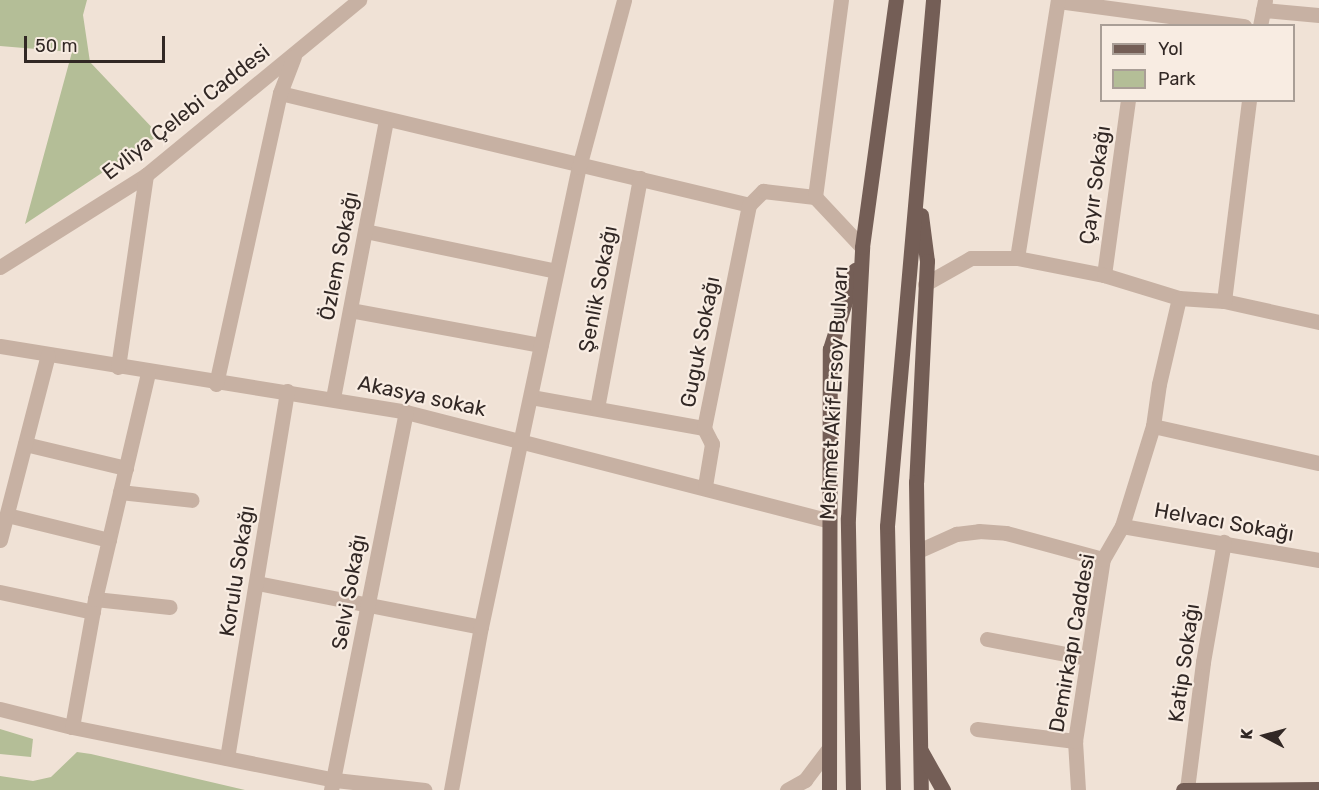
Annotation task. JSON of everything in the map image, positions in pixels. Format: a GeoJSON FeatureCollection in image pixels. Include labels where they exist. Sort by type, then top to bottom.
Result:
{"type":"FeatureCollection","features":[{"type":"Feature","properties":{"kind":"main road","name":"Mehmet Akif Ersoy Bulvarı"},"geometry":{"type":"LineString","coordinates":[[854,790],[848,518],[862,247],[896,0]]}},
{"type":"Feature","properties":{"kind":"main road"},"geometry":{"type":"LineString","coordinates":[[893,790],[887,526],[933,0]]}},
{"type":"Feature","properties":{"kind":"main road"},"geometry":{"type":"LineString","coordinates":[[917,185],[927,261],[916,482],[921,790]]}},
{"type":"Feature","properties":{"kind":"main road"},"geometry":{"type":"LineString","coordinates":[[829,790],[830,349],[862,247]]}},
{"type":"Feature","properties":{"kind":"main road"},"geometry":{"type":"LineString","coordinates":[[920,749],[943,790]]}},
{"type":"Feature","properties":{"kind":"main road"},"geometry":{"type":"LineString","coordinates":[[1185,790],[1319,789]]}},
{"type":"Feature","properties":{"kind":"street","name":"Evliya Çelebi Caddesi"},"geometry":{"type":"LineString","coordinates":[[0,267],[146,175],[360,0]]}},
{"type":"Feature","properties":{"kind":"street"},"geometry":{"type":"LineString","coordinates":[[451,790],[481,627],[556,271],[579,167],[624,0]]}},
{"type":"Feature","properties":{"kind":"street"},"geometry":{"type":"LineString","coordinates":[[815,197],[841,0]]}},
{"type":"Feature","properties":{"kind":"street"},"geometry":{"type":"LineString","coordinates":[[1017,258],[1058,1],[1229,24]]}},
{"type":"Feature","properties":{"kind":"street"},"geometry":{"type":"LineString","coordinates":[[1260,24],[1264,5],[1319,15]]}},
{"type":"Feature","properties":{"kind":"street"},"geometry":{"type":"LineString","coordinates":[[216,384],[280,93],[296,54]]}},
{"type":"Feature","properties":{"kind":"street"},"geometry":{"type":"LineString","coordinates":[[280,93],[579,167],[640,178],[749,205],[763,191],[815,197],[862,247]]}},
{"type":"Feature","properties":{"kind":"street","name":"Çayır Sokağı"},"geometry":{"type":"LineString","coordinates":[[1104,275],[1128,102]]}},
{"type":"Feature","properties":{"kind":"street"},"geometry":{"type":"LineString","coordinates":[[1224,301],[1249,102]]}},
{"type":"Feature","properties":{"kind":"street","name":"Özlem Sokağı"},"geometry":{"type":"LineString","coordinates":[[333,398],[386,120]]}},
{"type":"Feature","properties":{"kind":"street"},"geometry":{"type":"LineString","coordinates":[[118,367],[146,175]]}},
{"type":"Feature","properties":{"kind":"street","name":"Şenlik Sokağı"},"geometry":{"type":"LineString","coordinates":[[597,408],[640,178]]}},
{"type":"Feature","properties":{"kind":"street","name":"Guguk Sokağı"},"geometry":{"type":"LineString","coordinates":[[705,486],[712,444],[704,428],[749,205]]}},
{"type":"Feature","properties":{"kind":"street"},"geometry":{"type":"LineString","coordinates":[[365,231],[556,271]]}},
{"type":"Feature","properties":{"kind":"street"},"geometry":{"type":"LineString","coordinates":[[926,284],[970,258],[1017,258],[1104,275],[1179,298],[1224,301],[1319,322]]}},
{"type":"Feature","properties":{"kind":"street","name":"Demirkapı Caddesi"},"geometry":{"type":"LineString","coordinates":[[1078,790],[1075,741],[1103,558],[1122,526],[1153,426],[1159,384],[1179,298]]}},
{"type":"Feature","properties":{"kind":"street"},"geometry":{"type":"LineString","coordinates":[[350,310],[541,345]]}},
{"type":"Feature","properties":{"kind":"street","name":"Akasya sokak"},"geometry":{"type":"LineString","coordinates":[[0,346],[148,373],[216,384],[287,391],[406,412],[705,486],[829,520]]}},
{"type":"Feature","properties":{"kind":"street"},"geometry":{"type":"LineString","coordinates":[[0,540],[48,355]]}},
{"type":"Feature","properties":{"kind":"street"},"geometry":{"type":"LineString","coordinates":[[72,727],[94,606],[148,373]]}},
{"type":"Feature","properties":{"kind":"street","name":"Korulu Sokağı"},"geometry":{"type":"LineString","coordinates":[[227,758],[287,391]]}},
{"type":"Feature","properties":{"kind":"street"},"geometry":{"type":"LineString","coordinates":[[531,397],[704,428]]}},
{"type":"Feature","properties":{"kind":"street","name":"Selvi Sokağı"},"geometry":{"type":"LineString","coordinates":[[333,785],[370,603],[386,502],[406,412]]}},
{"type":"Feature","properties":{"kind":"street"},"geometry":{"type":"LineString","coordinates":[[1153,426],[1319,463]]}},
{"type":"Feature","properties":{"kind":"street"},"geometry":{"type":"LineString","coordinates":[[25,444],[126,468]]}},
{"type":"Feature","properties":{"kind":"street"},"geometry":{"type":"LineString","coordinates":[[120,492],[192,500]]}},
{"type":"Feature","properties":{"kind":"street"},"geometry":{"type":"LineString","coordinates":[[7,515],[109,540]]}},
{"type":"Feature","properties":{"kind":"street","name":"Helvacı Sokağı"},"geometry":{"type":"LineString","coordinates":[[1122,526],[1319,560]]}},
{"type":"Feature","properties":{"kind":"street"},"geometry":{"type":"LineString","coordinates":[[918,551],[956,534],[979,531],[1006,534],[1103,558]]}},
{"type":"Feature","properties":{"kind":"street","name":"Katip Sokağı"},"geometry":{"type":"LineString","coordinates":[[1185,790],[1203,662],[1224,542]]}},
{"type":"Feature","properties":{"kind":"street"},"geometry":{"type":"LineString","coordinates":[[257,583],[370,603],[481,627]]}},
{"type":"Feature","properties":{"kind":"street"},"geometry":{"type":"LineString","coordinates":[[0,592],[94,606],[170,607]]}},
{"type":"Feature","properties":{"kind":"street"},"geometry":{"type":"LineString","coordinates":[[987,639],[1087,658]]}},
{"type":"Feature","properties":{"kind":"street"},"geometry":{"type":"LineString","coordinates":[[0,709],[72,727],[227,758],[333,785],[424,790]]}},
{"type":"Feature","properties":{"kind":"street"},"geometry":{"type":"LineString","coordinates":[[977,729],[1075,741]]}},
{"type":"Feature","properties":{"kind":"street"},"geometry":{"type":"LineString","coordinates":[[787,790],[805,780],[828,750]]}},
{"type":"Feature","properties":{"kind":"green space"},"geometry":{"type":"Polygon","coordinates":[[[0,0],[87,0],[83,15],[90,62],[159,135],[25,224],[72,52],[0,46],[0,0]]]}},
{"type":"Feature","properties":{"kind":"green space"},"geometry":{"type":"Polygon","coordinates":[[[0,729],[33,739],[31,757],[0,754],[0,729]]]}},
{"type":"Feature","properties":{"kind":"green space"},"geometry":{"type":"Polygon","coordinates":[[[77,752],[245,790],[0,790],[0,776],[33,781],[51,777],[77,752]]]}}]}
